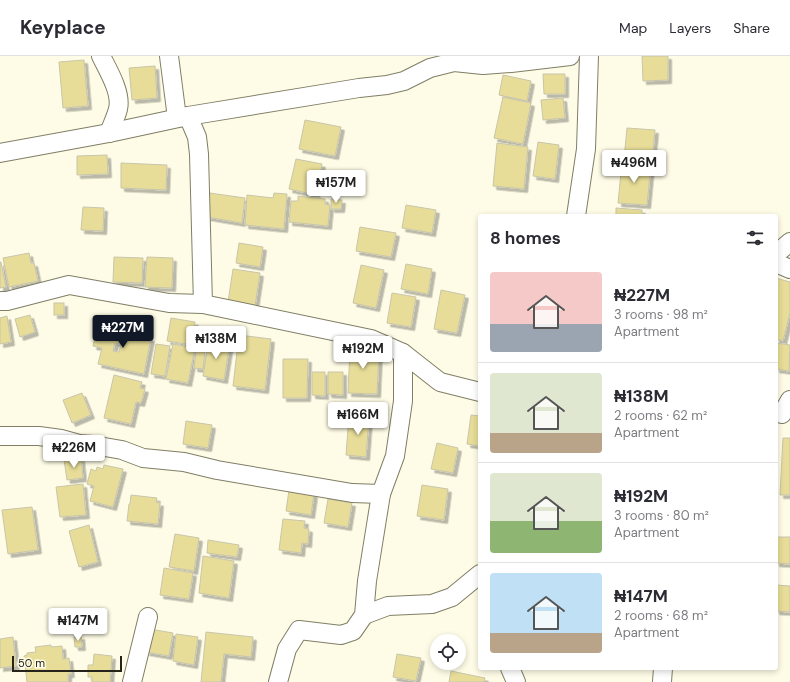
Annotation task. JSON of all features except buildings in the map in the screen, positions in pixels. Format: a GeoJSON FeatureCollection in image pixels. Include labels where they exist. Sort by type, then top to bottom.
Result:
{"type":"FeatureCollection","features":[{"type":"Feature","properties":{"kind":"street"},"geometry":{"type":"LineString","coordinates":[[101,56],[112,78],[118,97],[118,108],[109,133]]}},
{"type":"Feature","properties":{"kind":"street"},"geometry":{"type":"LineString","coordinates":[[169,56],[182,117],[197,136],[199,154],[203,304]]}},
{"type":"Feature","properties":{"kind":"street"},"geometry":{"type":"LineString","coordinates":[[0,153],[109,133],[182,117],[359,88],[387,85],[404,81],[430,68],[454,62],[482,60],[511,63],[570,56]]}},
{"type":"Feature","properties":{"kind":"street"},"geometry":{"type":"LineString","coordinates":[[576,214],[586,149],[589,56]]}},
{"type":"Feature","properties":{"kind":"street"},"geometry":{"type":"LineString","coordinates":[[778,252],[790,242]]}},
{"type":"Feature","properties":{"kind":"street"},"geometry":{"type":"LineString","coordinates":[[778,264],[790,269]]}},
{"type":"Feature","properties":{"kind":"street"},"geometry":{"type":"LineString","coordinates":[[0,302],[69,285],[169,303],[203,304],[370,339],[403,353],[440,382],[478,392]]}},
{"type":"Feature","properties":{"kind":"street"},"geometry":{"type":"LineString","coordinates":[[278,682],[287,648],[299,630],[341,635],[353,631],[364,615],[367,581],[382,494],[395,456],[403,402],[403,353]]}},
{"type":"Feature","properties":{"kind":"street"},"geometry":{"type":"LineString","coordinates":[[0,436],[46,437],[61,439],[79,444],[122,450],[143,458],[184,462],[217,470],[352,493],[382,494]]}},
{"type":"Feature","properties":{"kind":"street"},"geometry":{"type":"LineString","coordinates":[[364,615],[388,606],[432,604],[452,597],[478,576]]}},
{"type":"Feature","properties":{"kind":"street"},"geometry":{"type":"LineString","coordinates":[[132,682],[148,617]]}},
{"type":"Feature","properties":{"kind":"street"},"geometry":{"type":"LineString","coordinates":[[511,670],[516,682]]}},
{"type":"Feature","properties":{"kind":"street"},"geometry":{"type":"LineString","coordinates":[[662,682],[663,670]]}}]}
